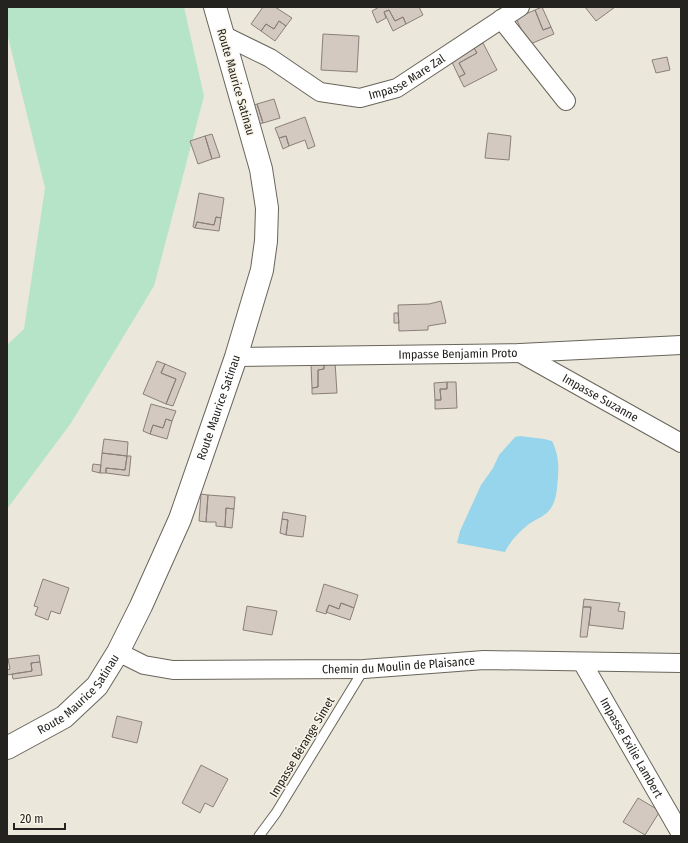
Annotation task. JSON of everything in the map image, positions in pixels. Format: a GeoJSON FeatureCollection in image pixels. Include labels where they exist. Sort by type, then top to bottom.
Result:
{"type":"FeatureCollection","features":[{"type":"Feature","properties":{"kind":"main road","name":"Route Maurice Satinau"},"geometry":{"type":"LineString","coordinates":[[7,748],[64,717],[97,686],[118,652],[141,606],[180,519],[236,357],[262,270],[266,241],[267,208],[261,169],[214,7]]}},
{"type":"Feature","properties":{"kind":"street","name":"Impasse Mare Zal"},"geometry":{"type":"LineString","coordinates":[[223,35],[270,58],[320,92],[360,98],[397,88],[520,7]]}},
{"type":"Feature","properties":{"kind":"street"},"geometry":{"type":"LineString","coordinates":[[501,19],[566,101]]}},
{"type":"Feature","properties":{"kind":"street","name":"Impasse Benjamin Proto"},"geometry":{"type":"LineString","coordinates":[[236,357],[520,353],[681,345]]}},
{"type":"Feature","properties":{"kind":"street","name":"Impasse Suzanne"},"geometry":{"type":"LineString","coordinates":[[520,353],[681,443]]}},
{"type":"Feature","properties":{"kind":"street","name":"Chemin du Moulin de Plaisance"},"geometry":{"type":"LineString","coordinates":[[118,652],[144,665],[173,670],[364,668],[484,660],[681,663]]}},
{"type":"Feature","properties":{"kind":"street","name":"Impasse Exilie Lambert"},"geometry":{"type":"LineString","coordinates":[[582,662],[681,834]]}},
{"type":"Feature","properties":{"kind":"lane","name":"Impasse Bérange Simet"},"geometry":{"type":"LineString","coordinates":[[259,836],[276,813],[364,668]]}},
{"type":"Feature","properties":{"kind":"green space"},"geometry":{"type":"Polygon","coordinates":[[[7,7],[184,7],[204,96],[154,286],[71,423],[7,509],[7,345],[24,329],[45,188],[7,33],[7,7]]]}},
{"type":"Feature","properties":{"kind":"water"},"geometry":{"type":"Polygon","coordinates":[[[520,436],[552,441],[554,445],[558,459],[558,472],[556,497],[551,508],[544,515],[522,530],[512,540],[505,552],[457,543],[460,531],[481,485],[493,468],[499,455],[515,437],[520,436]]]}},
{"type":"Feature","properties":{"kind":"building"},"geometry":{"type":"Polygon","coordinates":[[[263,7],[275,7],[292,18],[286,26],[279,21],[274,29],[266,24],[261,31],[251,24],[263,7]]]}},
{"type":"Feature","properties":{"kind":"building"},"geometry":{"type":"Polygon","coordinates":[[[379,7],[419,7],[423,15],[406,24],[403,17],[395,21],[389,10],[384,12],[386,18],[377,23],[372,11],[379,7]]]}},
{"type":"Feature","properties":{"kind":"building"},"geometry":{"type":"Polygon","coordinates":[[[542,7],[551,27],[543,30],[535,10],[542,7]]]}},
{"type":"Feature","properties":{"kind":"building"},"geometry":{"type":"Polygon","coordinates":[[[585,7],[615,7],[596,21],[585,7]]]}},
{"type":"Feature","properties":{"kind":"building"},"geometry":{"type":"Polygon","coordinates":[[[389,10],[395,21],[403,17],[406,24],[393,31],[384,12],[389,10]]]}},
{"type":"Feature","properties":{"kind":"building"},"geometry":{"type":"Polygon","coordinates":[[[535,10],[543,30],[551,27],[554,34],[528,45],[516,18],[535,10]]]}},
{"type":"Feature","properties":{"kind":"building"},"geometry":{"type":"Polygon","coordinates":[[[279,21],[286,26],[275,41],[261,31],[266,24],[274,29],[279,21]]]}},
{"type":"Feature","properties":{"kind":"building"},"geometry":{"type":"Polygon","coordinates":[[[323,34],[359,36],[357,72],[321,70],[323,34]]]}},
{"type":"Feature","properties":{"kind":"building"},"geometry":{"type":"Polygon","coordinates":[[[483,43],[497,70],[464,87],[459,77],[465,74],[459,63],[477,53],[474,48],[483,43]]]}},
{"type":"Feature","properties":{"kind":"building"},"geometry":{"type":"Polygon","coordinates":[[[474,48],[477,53],[459,63],[465,74],[459,77],[451,60],[474,48]]]}},
{"type":"Feature","properties":{"kind":"building"},"geometry":{"type":"Polygon","coordinates":[[[667,57],[670,70],[656,73],[652,60],[667,57]]]}},
{"type":"Feature","properties":{"kind":"building"},"geometry":{"type":"Polygon","coordinates":[[[274,99],[280,118],[263,123],[257,104],[274,99]]]}},
{"type":"Feature","properties":{"kind":"building"},"geometry":{"type":"Polygon","coordinates":[[[257,104],[263,123],[257,124],[250,107],[257,104]]]}},
{"type":"Feature","properties":{"kind":"building"},"geometry":{"type":"Polygon","coordinates":[[[305,117],[315,146],[308,149],[305,140],[289,146],[286,136],[279,138],[275,128],[305,117]]]}},
{"type":"Feature","properties":{"kind":"building"},"geometry":{"type":"Polygon","coordinates":[[[488,133],[511,136],[509,160],[485,158],[488,133]]]}},
{"type":"Feature","properties":{"kind":"building"},"geometry":{"type":"Polygon","coordinates":[[[212,134],[220,157],[212,159],[205,136],[212,134]]]}},
{"type":"Feature","properties":{"kind":"building"},"geometry":{"type":"Polygon","coordinates":[[[205,136],[212,159],[198,164],[190,141],[205,136]]]}},
{"type":"Feature","properties":{"kind":"building"},"geometry":{"type":"Polygon","coordinates":[[[286,136],[289,146],[283,149],[279,138],[286,136]]]}},
{"type":"Feature","properties":{"kind":"building"},"geometry":{"type":"Polygon","coordinates":[[[199,193],[224,198],[221,218],[216,217],[214,225],[197,222],[195,228],[193,227],[199,193]]]}},
{"type":"Feature","properties":{"kind":"building"},"geometry":{"type":"Polygon","coordinates":[[[216,217],[221,218],[219,231],[195,228],[197,222],[214,225],[216,217]]]}},
{"type":"Feature","properties":{"kind":"building"},"geometry":{"type":"Polygon","coordinates":[[[441,301],[446,323],[428,326],[428,330],[399,331],[398,305],[429,304],[441,301]]]}},
{"type":"Feature","properties":{"kind":"building"},"geometry":{"type":"Polygon","coordinates":[[[394,313],[398,313],[399,323],[394,323],[394,313]]]}},
{"type":"Feature","properties":{"kind":"building"},"geometry":{"type":"Polygon","coordinates":[[[157,361],[165,364],[161,373],[176,379],[166,404],[143,394],[157,361]]]}},
{"type":"Feature","properties":{"kind":"building"},"geometry":{"type":"Polygon","coordinates":[[[335,362],[337,393],[312,394],[312,388],[318,387],[318,370],[324,369],[324,363],[335,362]]]}},
{"type":"Feature","properties":{"kind":"building"},"geometry":{"type":"Polygon","coordinates":[[[324,363],[324,369],[318,370],[318,387],[312,388],[311,364],[324,363]]]}},
{"type":"Feature","properties":{"kind":"building"},"geometry":{"type":"Polygon","coordinates":[[[165,364],[186,373],[173,406],[166,404],[176,379],[161,373],[165,364]]]}},
{"type":"Feature","properties":{"kind":"building"},"geometry":{"type":"Polygon","coordinates":[[[447,382],[447,389],[440,389],[441,400],[435,400],[434,383],[447,382]]]}},
{"type":"Feature","properties":{"kind":"building"},"geometry":{"type":"Polygon","coordinates":[[[447,382],[456,382],[457,408],[435,409],[435,400],[441,400],[440,389],[447,389],[447,382]]]}},
{"type":"Feature","properties":{"kind":"building"},"geometry":{"type":"Polygon","coordinates":[[[151,404],[176,411],[172,421],[166,419],[163,428],[153,425],[150,434],[143,431],[151,404]]]}},
{"type":"Feature","properties":{"kind":"building"},"geometry":{"type":"Polygon","coordinates":[[[166,419],[172,421],[167,439],[150,434],[153,425],[163,428],[166,419]]]}},
{"type":"Feature","properties":{"kind":"building"},"geometry":{"type":"Polygon","coordinates":[[[104,439],[128,442],[127,456],[102,453],[104,439]]]}},
{"type":"Feature","properties":{"kind":"building"},"geometry":{"type":"Polygon","coordinates":[[[102,453],[127,456],[125,470],[106,468],[106,473],[100,473],[102,453]]]}},
{"type":"Feature","properties":{"kind":"building"},"geometry":{"type":"Polygon","coordinates":[[[127,456],[131,456],[129,476],[106,473],[106,468],[125,470],[127,456]]]}},
{"type":"Feature","properties":{"kind":"building"},"geometry":{"type":"Polygon","coordinates":[[[93,464],[101,465],[100,473],[92,471],[93,464]]]}},
{"type":"Feature","properties":{"kind":"building"},"geometry":{"type":"Polygon","coordinates":[[[201,494],[208,495],[206,522],[199,521],[201,494]]]}},
{"type":"Feature","properties":{"kind":"building"},"geometry":{"type":"Polygon","coordinates":[[[208,495],[235,497],[234,509],[226,508],[225,527],[216,526],[216,522],[206,522],[208,495]]]}},
{"type":"Feature","properties":{"kind":"building"},"geometry":{"type":"Polygon","coordinates":[[[226,508],[234,509],[232,528],[225,527],[226,508]]]}},
{"type":"Feature","properties":{"kind":"building"},"geometry":{"type":"Polygon","coordinates":[[[283,512],[306,516],[303,537],[286,535],[288,520],[282,519],[283,512]]]}},
{"type":"Feature","properties":{"kind":"building"},"geometry":{"type":"Polygon","coordinates":[[[282,519],[288,520],[286,535],[280,533],[282,519]]]}},
{"type":"Feature","properties":{"kind":"building"},"geometry":{"type":"Polygon","coordinates":[[[43,579],[69,588],[60,614],[51,611],[48,620],[35,615],[38,607],[34,606],[43,579]]]}},
{"type":"Feature","properties":{"kind":"building"},"geometry":{"type":"Polygon","coordinates":[[[324,584],[358,595],[354,608],[341,603],[339,609],[329,605],[326,614],[316,611],[324,584]]]}},
{"type":"Feature","properties":{"kind":"building"},"geometry":{"type":"Polygon","coordinates":[[[584,599],[620,603],[618,611],[625,612],[623,629],[589,625],[591,607],[583,607],[584,599]]]}},
{"type":"Feature","properties":{"kind":"building"},"geometry":{"type":"Polygon","coordinates":[[[341,603],[354,608],[350,620],[326,612],[329,605],[339,609],[341,603]]]}},
{"type":"Feature","properties":{"kind":"building"},"geometry":{"type":"Polygon","coordinates":[[[247,606],[277,611],[272,635],[243,630],[247,606]]]}},
{"type":"Feature","properties":{"kind":"building"},"geometry":{"type":"Polygon","coordinates":[[[583,607],[591,607],[587,637],[580,637],[583,607]]]}},
{"type":"Feature","properties":{"kind":"building"},"geometry":{"type":"Polygon","coordinates":[[[39,655],[40,662],[31,663],[32,671],[7,675],[7,670],[10,669],[8,659],[39,655]]]}},
{"type":"Feature","properties":{"kind":"building"},"geometry":{"type":"Polygon","coordinates":[[[40,662],[42,675],[13,679],[12,674],[32,671],[31,663],[40,662]]]}},
{"type":"Feature","properties":{"kind":"building"},"geometry":{"type":"Polygon","coordinates":[[[117,716],[142,722],[137,743],[112,737],[117,716]]]}},
{"type":"Feature","properties":{"kind":"building"},"geometry":{"type":"Polygon","coordinates":[[[201,765],[228,779],[213,807],[205,803],[200,813],[182,803],[201,765]]]}},
{"type":"Feature","properties":{"kind":"building"},"geometry":{"type":"Polygon","coordinates":[[[638,798],[660,811],[645,835],[623,822],[638,798]]]}}]}
